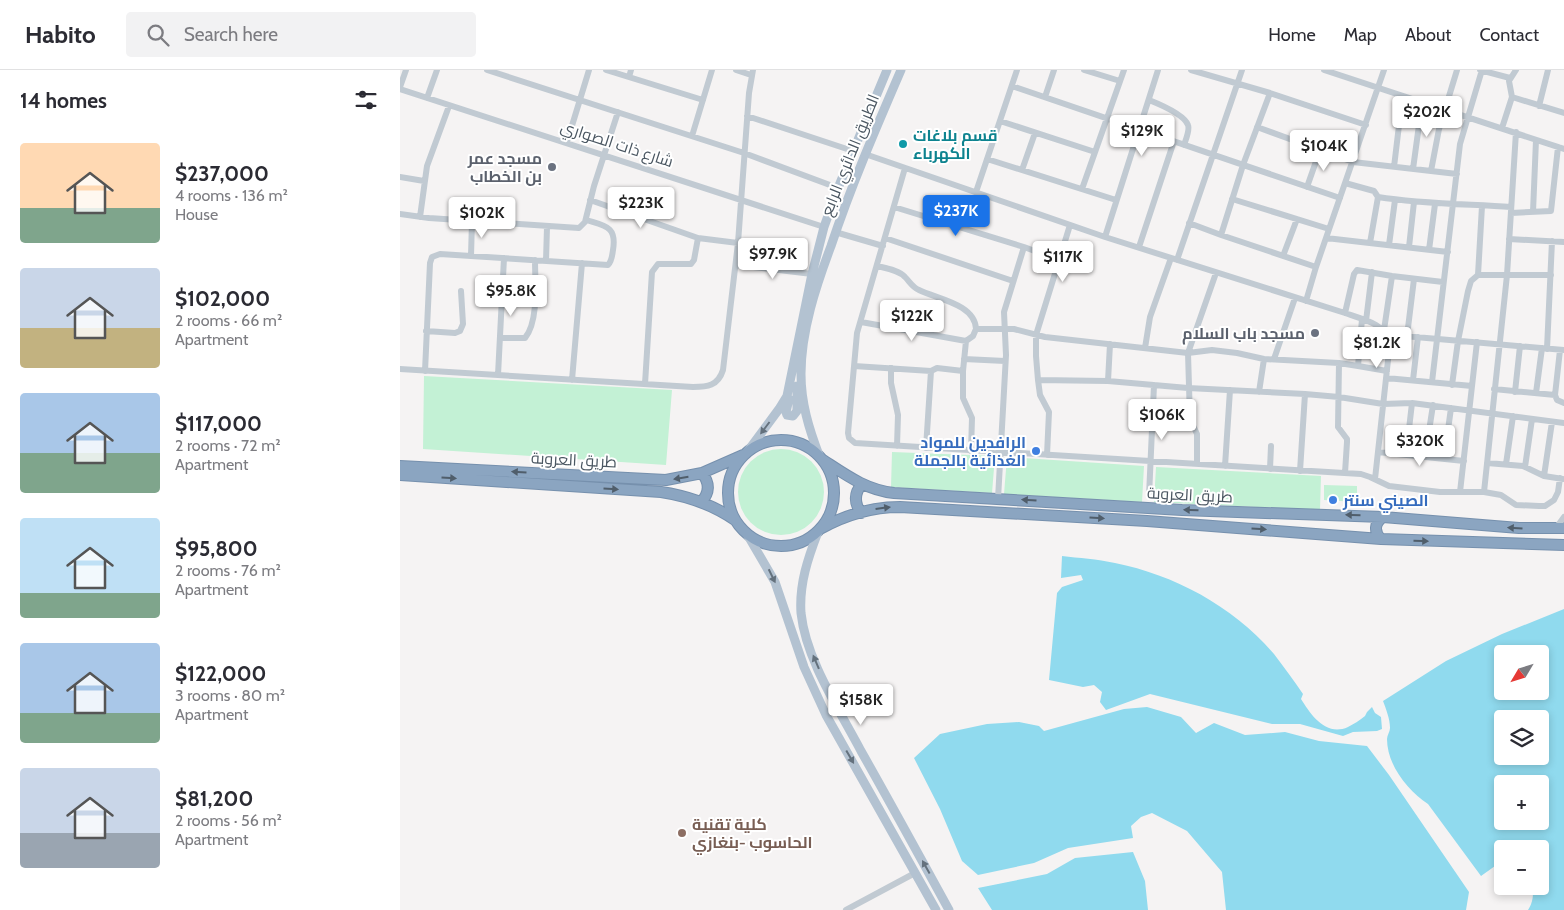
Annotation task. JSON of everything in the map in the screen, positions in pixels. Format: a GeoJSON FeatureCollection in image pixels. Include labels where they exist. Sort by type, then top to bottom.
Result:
{"type":"FeatureCollection","features":[{"type":"Feature","properties":{"kind":"highway"},"geometry":{"type":"LineString","coordinates":[[784,440],[803,444],[821,458],[832,477],[834,495],[830,514],[819,531],[803,542],[786,546],[774,546],[763,543],[747,534],[735,520],[729,502],[729,483],[732,471],[745,453],[765,442],[784,440]]}},
{"type":"Feature","properties":{"kind":"highway","name":"طريق العروبة"},"geometry":{"type":"LineString","coordinates":[[400,466],[656,480],[684,478],[702,473],[745,453]]}},
{"type":"Feature","properties":{"kind":"highway","name":"طريق العروبة"},"geometry":{"type":"LineString","coordinates":[[821,458],[862,484],[874,489],[894,493],[1182,510],[1383,517],[1498,527],[1560,528]]}},
{"type":"Feature","properties":{"kind":"highway"},"geometry":{"type":"LineString","coordinates":[[701,502],[707,494],[708,488],[702,473]]}},
{"type":"Feature","properties":{"kind":"highway","name":"طريق العروبة"},"geometry":{"type":"LineString","coordinates":[[400,475],[661,492],[701,502],[735,520]]}},
{"type":"Feature","properties":{"kind":"highway"},"geometry":{"type":"LineString","coordinates":[[861,512],[856,500],[856,493],[862,484]]}},
{"type":"Feature","properties":{"kind":"highway","name":"طريق العروبة"},"geometry":{"type":"LineString","coordinates":[[819,531],[836,521],[861,512],[884,508],[908,507],[1147,521],[1381,539],[1564,545]]}},
{"type":"Feature","properties":{"kind":"highway"},"geometry":{"type":"LineString","coordinates":[[1381,539],[1377,535],[1376,529],[1378,520],[1383,517]]}},
{"type":"Feature","properties":{"kind":"main road","name":"الطريق الدائري الرابع"},"geometry":{"type":"LineString","coordinates":[[745,453],[779,410],[790,387],[812,274],[824,227],[852,151],[887,70]]}},
{"type":"Feature","properties":{"kind":"main road","name":"الطريق الدائري الرابع"},"geometry":{"type":"LineString","coordinates":[[821,458],[805,413],[801,384],[803,346],[814,298],[835,232],[865,154],[901,70]]}},
{"type":"Feature","properties":{"kind":"main road"},"geometry":{"type":"LineString","coordinates":[[790,387],[786,413],[791,416],[797,411],[797,387],[801,365]]}},
{"type":"Feature","properties":{"kind":"main road"},"geometry":{"type":"LineString","coordinates":[[819,531],[806,565],[802,588],[802,618],[807,641],[830,694],[949,910]]}},
{"type":"Feature","properties":{"kind":"main road"},"geometry":{"type":"LineString","coordinates":[[747,534],[777,588],[798,650],[818,699],[936,910]]}},
{"type":"Feature","properties":{"kind":"street"},"geometry":{"type":"LineString","coordinates":[[400,88],[406,70]]}},
{"type":"Feature","properties":{"kind":"street"},"geometry":{"type":"LineString","coordinates":[[427,98],[437,70]]}},
{"type":"Feature","properties":{"kind":"street"},"geometry":{"type":"LineString","coordinates":[[487,70],[744,153],[838,188]]}},
{"type":"Feature","properties":{"kind":"street"},"geometry":{"type":"LineString","coordinates":[[567,142],[590,70]]}},
{"type":"Feature","properties":{"kind":"street"},"geometry":{"type":"LineString","coordinates":[[606,70],[703,100]]}},
{"type":"Feature","properties":{"kind":"street"},"geometry":{"type":"LineString","coordinates":[[629,77],[631,70]]}},
{"type":"Feature","properties":{"kind":"street"},"geometry":{"type":"LineString","coordinates":[[692,136],[712,70]]}},
{"type":"Feature","properties":{"kind":"street"},"geometry":{"type":"LineString","coordinates":[[400,369],[706,387],[715,383],[719,379],[722,370],[736,265],[752,73],[736,70]]}},
{"type":"Feature","properties":{"kind":"street"},"geometry":{"type":"LineString","coordinates":[[976,192],[1017,70]]}},
{"type":"Feature","properties":{"kind":"street"},"geometry":{"type":"LineString","coordinates":[[1045,97],[1054,70]]}},
{"type":"Feature","properties":{"kind":"street"},"geometry":{"type":"LineString","coordinates":[[1084,70],[1120,81]]}},
{"type":"Feature","properties":{"kind":"street"},"geometry":{"type":"LineString","coordinates":[[1082,189],[1124,70]]}},
{"type":"Feature","properties":{"kind":"street"},"geometry":{"type":"LineString","coordinates":[[1104,237],[1158,70]]}},
{"type":"Feature","properties":{"kind":"street"},"geometry":{"type":"LineString","coordinates":[[1191,70],[1270,93],[1366,125]]}},
{"type":"Feature","properties":{"kind":"street"},"geometry":{"type":"LineString","coordinates":[[1145,348],[1150,317],[1189,223],[1242,70]]}},
{"type":"Feature","properties":{"kind":"street"},"geometry":{"type":"LineString","coordinates":[[1324,70],[1561,148],[1553,208],[1548,212],[1435,204],[1378,197]]}},
{"type":"Feature","properties":{"kind":"street"},"geometry":{"type":"LineString","coordinates":[[1306,302],[1316,267],[1384,70]]}},
{"type":"Feature","properties":{"kind":"street"},"geometry":{"type":"LineString","coordinates":[[1431,171],[1439,129],[1458,70]]}},
{"type":"Feature","properties":{"kind":"street"},"geometry":{"type":"LineString","coordinates":[[1432,382],[1460,144],[1481,70],[1510,78]]}},
{"type":"Feature","properties":{"kind":"street"},"geometry":{"type":"LineString","coordinates":[[1502,128],[1512,97],[1509,86],[1510,78],[1516,70]]}},
{"type":"Feature","properties":{"kind":"street"},"geometry":{"type":"LineString","coordinates":[[1539,106],[1548,70]]}},
{"type":"Feature","properties":{"kind":"street"},"geometry":{"type":"LineString","coordinates":[[1012,86],[1340,198]]}},
{"type":"Feature","properties":{"kind":"street","name":"شارع ذات الصواري"},"geometry":{"type":"LineString","coordinates":[[400,88],[449,106],[567,142],[824,227]]}},
{"type":"Feature","properties":{"kind":"street"},"geometry":{"type":"LineString","coordinates":[[1221,235],[1243,165],[1270,93]]}},
{"type":"Feature","properties":{"kind":"street"},"geometry":{"type":"LineString","coordinates":[[1512,97],[1564,113]]}},
{"type":"Feature","properties":{"kind":"street"},"geometry":{"type":"LineString","coordinates":[[1149,100],[1170,108],[1187,123],[1188,127],[1184,145]]}},
{"type":"Feature","properties":{"kind":"street"},"geometry":{"type":"LineString","coordinates":[[1413,169],[1422,103]]}},
{"type":"Feature","properties":{"kind":"street"},"geometry":{"type":"LineString","coordinates":[[420,217],[427,166],[449,106]]}},
{"type":"Feature","properties":{"kind":"street"},"geometry":{"type":"LineString","coordinates":[[400,214],[576,229],[583,226],[618,112]]}},
{"type":"Feature","properties":{"kind":"street"},"geometry":{"type":"LineString","coordinates":[[747,116],[852,151]]}},
{"type":"Feature","properties":{"kind":"street"},"geometry":{"type":"LineString","coordinates":[[1394,167],[1400,117]]}},
{"type":"Feature","properties":{"kind":"street"},"geometry":{"type":"LineString","coordinates":[[1000,122],[1095,152]]}},
{"type":"Feature","properties":{"kind":"street"},"geometry":{"type":"LineString","coordinates":[[1257,127],[1353,162],[1456,174]]}},
{"type":"Feature","properties":{"kind":"street"},"geometry":{"type":"LineString","coordinates":[[1022,170],[1035,132]]}},
{"type":"Feature","properties":{"kind":"street"},"geometry":{"type":"LineString","coordinates":[[1484,492],[1507,275],[1516,132]]}},
{"type":"Feature","properties":{"kind":"street"},"geometry":{"type":"LineString","coordinates":[[1533,212],[1536,140]]}},
{"type":"Feature","properties":{"kind":"street"},"geometry":{"type":"LineString","coordinates":[[1139,247],[1174,141]]}},
{"type":"Feature","properties":{"kind":"street"},"geometry":{"type":"LineString","coordinates":[[1307,187],[1320,150]]}},
{"type":"Feature","properties":{"kind":"street"},"geometry":{"type":"LineString","coordinates":[[865,154],[1104,237],[1346,313],[1384,330],[1389,338],[1387,374],[1375,479]]}},
{"type":"Feature","properties":{"kind":"street"},"geometry":{"type":"LineString","coordinates":[[987,159],[1116,200]]}},
{"type":"Feature","properties":{"kind":"street"},"geometry":{"type":"LineString","coordinates":[[905,168],[856,339],[849,438],[852,442],[857,444],[1345,473],[1365,475],[1391,486],[1440,492],[1484,492],[1501,495],[1516,505],[1542,506],[1549,504],[1556,498],[1562,479],[1544,476],[1525,467],[1487,463]]}},
{"type":"Feature","properties":{"kind":"street"},"geometry":{"type":"LineString","coordinates":[[400,177],[424,181]]}},
{"type":"Feature","properties":{"kind":"street"},"geometry":{"type":"LineString","coordinates":[[1345,184],[1374,191],[1378,197],[1370,243]]}},
{"type":"Feature","properties":{"kind":"street"},"geometry":{"type":"LineString","coordinates":[[1232,199],[1329,229]]}},
{"type":"Feature","properties":{"kind":"street"},"geometry":{"type":"LineString","coordinates":[[590,200],[698,238],[738,243]]}},
{"type":"Feature","properties":{"kind":"street"},"geometry":{"type":"LineString","coordinates":[[1389,245],[1394,200]]}},
{"type":"Feature","properties":{"kind":"street"},"geometry":{"type":"LineString","coordinates":[[1410,247],[1414,202]]}},
{"type":"Feature","properties":{"kind":"street"},"geometry":{"type":"LineString","coordinates":[[1429,250],[1435,204]]}},
{"type":"Feature","properties":{"kind":"street"},"geometry":{"type":"LineString","coordinates":[[1478,274],[1482,206]]}},
{"type":"Feature","properties":{"kind":"street"},"geometry":{"type":"LineString","coordinates":[[894,207],[1024,247],[1059,260]]}},
{"type":"Feature","properties":{"kind":"street"},"geometry":{"type":"LineString","coordinates":[[1283,256],[1297,219]]}},
{"type":"Feature","properties":{"kind":"street"},"geometry":{"type":"LineString","coordinates":[[425,371],[430,263],[432,257],[440,254],[609,264],[614,240],[612,233],[607,227],[586,220]]}},
{"type":"Feature","properties":{"kind":"street"},"geometry":{"type":"LineString","coordinates":[[471,256],[472,221]]}},
{"type":"Feature","properties":{"kind":"street"},"geometry":{"type":"LineString","coordinates":[[1189,223],[1316,267]]}},
{"type":"Feature","properties":{"kind":"street"},"geometry":{"type":"LineString","coordinates":[[1047,455],[1049,412],[1040,395],[1036,335],[1070,224]]}},
{"type":"Feature","properties":{"kind":"street"},"geometry":{"type":"LineString","coordinates":[[546,261],[547,227]]}},
{"type":"Feature","properties":{"kind":"street"},"geometry":{"type":"LineString","coordinates":[[835,232],[883,246]]}},
{"type":"Feature","properties":{"kind":"street"},"geometry":{"type":"LineString","coordinates":[[645,384],[652,272],[658,264],[691,264],[694,260],[698,238]]}},
{"type":"Feature","properties":{"kind":"street"},"geometry":{"type":"LineString","coordinates":[[885,238],[1013,281]]}},
{"type":"Feature","properties":{"kind":"street"},"geometry":{"type":"LineString","coordinates":[[1326,238],[1448,252]]}},
{"type":"Feature","properties":{"kind":"street"},"geometry":{"type":"LineString","coordinates":[[1509,239],[1564,242]]}},
{"type":"Feature","properties":{"kind":"street"},"geometry":{"type":"LineString","coordinates":[[1536,393],[1545,349],[1552,241]]}},
{"type":"Feature","properties":{"kind":"street"},"geometry":{"type":"LineString","coordinates":[[998,499],[1005,361],[1004,312],[1024,247]]}},
{"type":"Feature","properties":{"kind":"street"},"geometry":{"type":"LineString","coordinates":[[498,375],[504,258]]}},
{"type":"Feature","properties":{"kind":"street"},"geometry":{"type":"LineString","coordinates":[[500,338],[521,339],[525,338],[529,333],[534,316],[535,260]]}},
{"type":"Feature","properties":{"kind":"street"},"geometry":{"type":"LineString","coordinates":[[572,380],[582,263]]}},
{"type":"Feature","properties":{"kind":"street"},"geometry":{"type":"LineString","coordinates":[[736,265],[812,274]]}},
{"type":"Feature","properties":{"kind":"street"},"geometry":{"type":"LineString","coordinates":[[860,322],[966,341],[973,336],[976,329],[974,319],[964,309],[918,290],[909,284],[904,275],[877,266]]}},
{"type":"Feature","properties":{"kind":"street"},"geometry":{"type":"LineString","coordinates":[[1346,313],[1355,271],[1358,270],[1443,282]]}},
{"type":"Feature","properties":{"kind":"street"},"geometry":{"type":"LineString","coordinates":[[1358,366],[1372,272]]}},
{"type":"Feature","properties":{"kind":"street"},"geometry":{"type":"LineString","coordinates":[[1197,464],[1197,434],[1190,419],[1188,353],[1216,273]]}},
{"type":"Feature","properties":{"kind":"street"},"geometry":{"type":"LineString","coordinates":[[1452,384],[1458,340],[1469,286],[1474,277],[1478,274],[1551,275]]}},
{"type":"Feature","properties":{"kind":"street"},"geometry":{"type":"LineString","coordinates":[[1384,330],[1392,276]]}},
{"type":"Feature","properties":{"kind":"street"},"geometry":{"type":"LineString","coordinates":[[1407,336],[1414,278]]}},
{"type":"Feature","properties":{"kind":"street"},"geometry":{"type":"LineString","coordinates":[[426,331],[456,333],[460,331],[463,324],[461,291]]}},
{"type":"Feature","properties":{"kind":"street"},"geometry":{"type":"LineString","coordinates":[[1274,360],[1295,298]]}},
{"type":"Feature","properties":{"kind":"street"},"geometry":{"type":"LineString","coordinates":[[976,329],[1014,329],[1036,335],[1188,353],[1212,350],[1264,359],[1339,363],[1412,380],[1472,386]]}},
{"type":"Feature","properties":{"kind":"street"},"geometry":{"type":"LineString","coordinates":[[1389,338],[1407,336],[1562,350],[1555,395],[1557,400],[1564,404]]}},
{"type":"Feature","properties":{"kind":"street"},"geometry":{"type":"LineString","coordinates":[[1412,380],[1418,337]]}},
{"type":"Feature","properties":{"kind":"street"},"geometry":{"type":"LineString","coordinates":[[966,341],[963,371],[963,402],[972,418],[972,451]]}},
{"type":"Feature","properties":{"kind":"street"},"geometry":{"type":"LineString","coordinates":[[1460,492],[1477,342]]}},
{"type":"Feature","properties":{"kind":"street"},"geometry":{"type":"LineString","coordinates":[[1108,381],[1110,344]]}},
{"type":"Feature","properties":{"kind":"street"},"geometry":{"type":"LineString","coordinates":[[1516,392],[1520,346]]}},
{"type":"Feature","properties":{"kind":"street"},"geometry":{"type":"LineString","coordinates":[[964,359],[1005,361]]}},
{"type":"Feature","properties":{"kind":"street"},"geometry":{"type":"LineString","coordinates":[[1259,392],[1264,359]]}},
{"type":"Feature","properties":{"kind":"street"},"geometry":{"type":"LineString","coordinates":[[1339,363],[1338,427],[1347,438],[1345,473]]}},
{"type":"Feature","properties":{"kind":"street"},"geometry":{"type":"LineString","coordinates":[[854,366],[931,370],[935,368],[963,371]]}},
{"type":"Feature","properties":{"kind":"street"},"geometry":{"type":"LineString","coordinates":[[891,368],[890,383],[898,415],[897,446]]}},
{"type":"Feature","properties":{"kind":"street"},"geometry":{"type":"LineString","coordinates":[[926,448],[931,370]]}},
{"type":"Feature","properties":{"kind":"street"},"geometry":{"type":"LineString","coordinates":[[1038,380],[1108,381],[1188,388],[1305,394],[1383,404],[1412,402],[1564,423]]}},
{"type":"Feature","properties":{"kind":"street"},"geometry":{"type":"LineString","coordinates":[[1149,496],[1154,385]]}},
{"type":"Feature","properties":{"kind":"street"},"geometry":{"type":"LineString","coordinates":[[1494,389],[1555,395]]}},
{"type":"Feature","properties":{"kind":"street"},"geometry":{"type":"LineString","coordinates":[[1225,466],[1230,390]]}},
{"type":"Feature","properties":{"kind":"street"},"geometry":{"type":"LineString","coordinates":[[1300,471],[1305,394]]}},
{"type":"Feature","properties":{"kind":"street"},"geometry":{"type":"LineString","coordinates":[[1406,455],[1412,402]]}},
{"type":"Feature","properties":{"kind":"street"},"geometry":{"type":"LineString","coordinates":[[1425,457],[1433,405]]}},
{"type":"Feature","properties":{"kind":"street"},"geometry":{"type":"LineString","coordinates":[[1444,459],[1451,408]]}},
{"type":"Feature","properties":{"kind":"street"},"geometry":{"type":"LineString","coordinates":[[1506,464],[1513,416]]}},
{"type":"Feature","properties":{"kind":"street"},"geometry":{"type":"LineString","coordinates":[[1525,467],[1532,419]]}},
{"type":"Feature","properties":{"kind":"street"},"geometry":{"type":"LineString","coordinates":[[1544,476],[1552,422]]}},
{"type":"Feature","properties":{"kind":"street"},"geometry":{"type":"LineString","coordinates":[[1270,469],[1271,446]]}},
{"type":"Feature","properties":{"kind":"street"},"geometry":{"type":"LineString","coordinates":[[1378,452],[1464,461]]}},
{"type":"Feature","properties":{"kind":"street"},"geometry":{"type":"LineString","coordinates":[[1560,528],[1564,517]]}},
{"type":"Feature","properties":{"kind":"street"},"geometry":{"type":"LineString","coordinates":[[846,910],[915,873]]}},
{"type":"Feature","properties":{"kind":"green space"},"geometry":{"type":"Polygon","coordinates":[[[424,376],[672,390],[666,465],[423,449],[424,376]]]}},
{"type":"Feature","properties":{"kind":"green space"},"geometry":{"type":"Polygon","coordinates":[[[781,449],[797,452],[805,456],[817,468],[821,476],[824,492],[821,508],[817,516],[805,528],[797,532],[781,535],[765,532],[757,528],[745,516],[741,508],[738,492],[741,476],[745,468],[757,456],[765,452],[781,449]]]}},
{"type":"Feature","properties":{"kind":"green space"},"geometry":{"type":"Polygon","coordinates":[[[892,452],[995,456],[992,493],[891,487],[892,452]]]}},
{"type":"Feature","properties":{"kind":"green space"},"geometry":{"type":"Polygon","coordinates":[[[1007,457],[1144,466],[1142,502],[1004,494],[1007,457]]]}},
{"type":"Feature","properties":{"kind":"green space"},"geometry":{"type":"Polygon","coordinates":[[[1156,467],[1321,476],[1320,510],[1154,502],[1156,467]]]}},
{"type":"Feature","properties":{"kind":"green space"},"geometry":{"type":"Polygon","coordinates":[[[1324,485],[1357,486],[1357,502],[1324,500],[1324,485]]]}},
{"type":"Feature","properties":{"kind":"water"},"geometry":{"type":"Polygon","coordinates":[[[1062,556],[1102,560],[1137,568],[1202,595],[1241,622],[1274,654],[1303,694],[1301,699],[1305,705],[1320,723],[1333,729],[1348,727],[1365,716],[1372,707],[1375,713],[1381,717],[1382,729],[1353,732],[1343,736],[1300,724],[1272,724],[1150,694],[1106,710],[1100,702],[1102,692],[1094,685],[1083,687],[1049,680],[1057,593],[1062,587],[1083,580],[1081,575],[1061,578],[1062,556]]]}},
{"type":"Feature","properties":{"kind":"water"},"geometry":{"type":"Polygon","coordinates":[[[1564,609],[1564,910],[1528,910],[1533,895],[1549,895],[1549,840],[1494,840],[1494,867],[1481,876],[1428,804],[1406,785],[1395,768],[1388,749],[1387,739],[1390,725],[1383,701],[1446,661],[1502,634],[1564,609]]]}},
{"type":"Feature","properties":{"kind":"water"},"geometry":{"type":"Polygon","coordinates":[[[1147,707],[1181,717],[1196,733],[1214,723],[1245,735],[1285,732],[1319,741],[1367,746],[1469,892],[1466,910],[1226,910],[1222,872],[1187,831],[1152,813],[1141,817],[1131,826],[1133,838],[1068,848],[1034,863],[978,875],[962,861],[940,809],[914,758],[940,734],[987,724],[1019,722],[1039,726],[1044,731],[1124,709],[1147,707]]]}},
{"type":"Feature","properties":{"kind":"water"},"geometry":{"type":"Polygon","coordinates":[[[1133,852],[1145,881],[1148,910],[992,910],[978,888],[1047,874],[1075,858],[1133,852]]]}},
{"type":"Feature","properties":{"kind":"place","name":"قسم بلاغات الكهرباء"},"geometry":{"type":"Point","coordinates":[903,144]}},
{"type":"Feature","properties":{"kind":"place","name":"مسجد عمر بن الخطاب"},"geometry":{"type":"Point","coordinates":[552,167]}},
{"type":"Feature","properties":{"kind":"place","name":"مسجد باب السلام"},"geometry":{"type":"Point","coordinates":[1315,333]}},
{"type":"Feature","properties":{"kind":"place","name":"الرافدين للمواد الغذائية بالجملة"},"geometry":{"type":"Point","coordinates":[1036,451]}},
{"type":"Feature","properties":{"kind":"place","name":"الصيني سنتر"},"geometry":{"type":"Point","coordinates":[1333,500]}},
{"type":"Feature","properties":{"kind":"place","name":"كلية تقنية الحاسوب -بنغازي"},"geometry":{"type":"Point","coordinates":[682,833]}}]}
